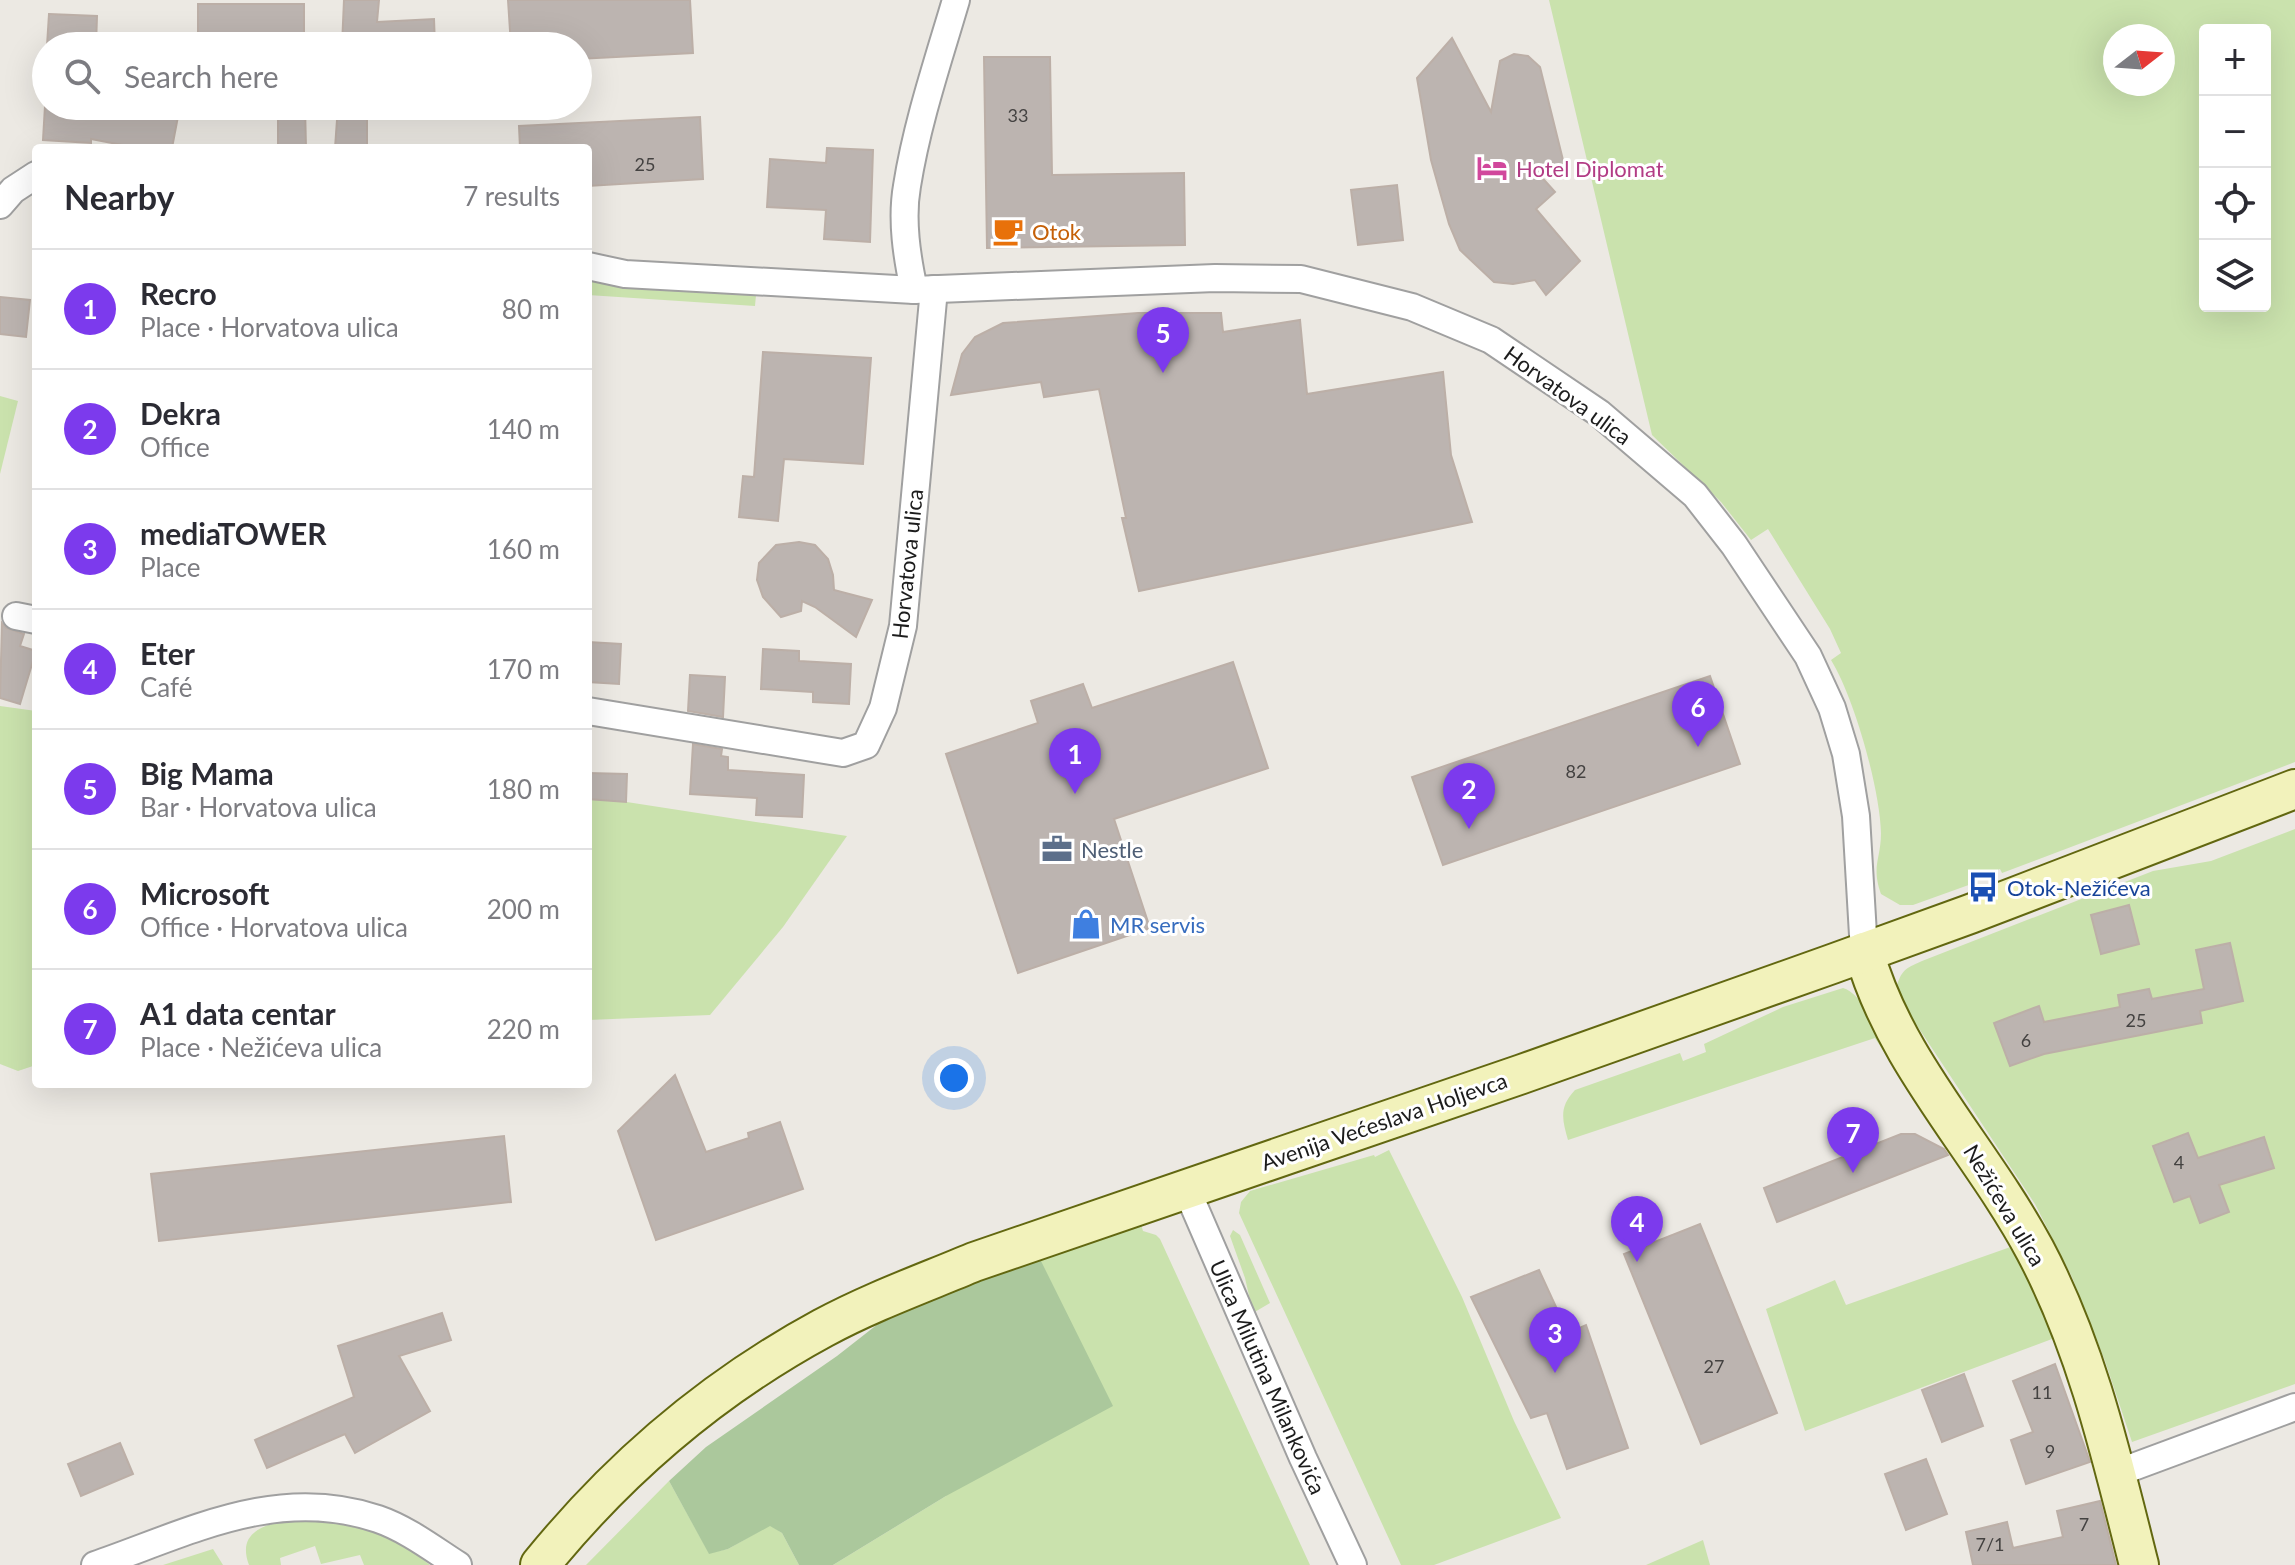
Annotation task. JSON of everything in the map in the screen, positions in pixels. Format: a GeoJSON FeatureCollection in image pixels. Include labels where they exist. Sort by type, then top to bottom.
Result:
{"type":"FeatureCollection","features":[{"type":"Feature","properties":{"kind":"street","name":"Horvatova ulica"},"geometry":{"type":"LineString","coordinates":[[592,712],[843,753],[866,745],[883,708],[903,626],[924,289],[906,256],[906,188],[933,75],[956,0]]}},
{"type":"Feature","properties":{"kind":"street"},"geometry":{"type":"LineString","coordinates":[[0,205],[13,190],[32,178]]}},
{"type":"Feature","properties":{"kind":"street","name":"Horvatova ulica"},"geometry":{"type":"LineString","coordinates":[[592,267],[625,274],[924,289],[1215,278],[1301,279],[1412,307],[1491,340],[1599,413],[1695,495],[1734,545],[1808,656],[1832,708],[1846,754],[1856,816],[1864,952]]}},
{"type":"Feature","properties":{"kind":"street","name":"Avenija Većeslava Holjevca"},"geometry":{"type":"LineString","coordinates":[[540,1565],[598,1498],[684,1420],[748,1373],[823,1328],[974,1262],[1522,1074],[1864,952],[2295,789]]}},
{"type":"Feature","properties":{"kind":"street","name":"Nežićeva ulica"},"geometry":{"type":"LineString","coordinates":[[1864,952],[1880,998],[1900,1038],[2036,1251],[2072,1335],[2117,1473],[2139,1565]]}},
{"type":"Feature","properties":{"kind":"street","name":"Ulica Milutina Milankovića"},"geometry":{"type":"LineString","coordinates":[[1186,1188],[1353,1565]]}},
{"type":"Feature","properties":{"kind":"street"},"geometry":{"type":"LineString","coordinates":[[2117,1473],[2295,1407]]}},
{"type":"Feature","properties":{"kind":"street"},"geometry":{"type":"LineString","coordinates":[[95,1565],[262,1509],[310,1506],[380,1520],[458,1565]]}},
{"type":"Feature","properties":{"kind":"green space"},"geometry":{"type":"Polygon","coordinates":[[[1549,0],[2295,0],[2295,762],[2002,873],[2000,869],[1976,877],[1977,882],[1913,905],[1900,905],[1881,894],[1878,884],[1880,814],[1857,719],[1831,660],[1841,653],[1830,629],[1768,529],[1751,540],[1721,502],[1652,435],[1549,0]]]}},
{"type":"Feature","properties":{"kind":"green space"},"geometry":{"type":"Polygon","coordinates":[[[592,281],[756,295],[755,306],[592,295],[592,281]]]}},
{"type":"Feature","properties":{"kind":"green space"},"geometry":{"type":"Polygon","coordinates":[[[0,396],[18,401],[0,474],[0,396]]]}},
{"type":"Feature","properties":{"kind":"green space"},"geometry":{"type":"Polygon","coordinates":[[[0,706],[32,710],[32,1066],[18,1071],[0,1064],[0,706]]]}},
{"type":"Feature","properties":{"kind":"green space"},"geometry":{"type":"Polygon","coordinates":[[[592,797],[847,836],[783,927],[710,1015],[592,1020],[592,797]]]}},
{"type":"Feature","properties":{"kind":"green space"},"geometry":{"type":"Polygon","coordinates":[[[2295,829],[2295,1384],[2132,1442],[2072,1277],[2035,1204],[1912,1018],[1896,988],[1904,971],[1922,961],[2153,871],[2211,861],[2295,829]]]}},
{"type":"Feature","properties":{"kind":"green space"},"geometry":{"type":"Polygon","coordinates":[[[1843,988],[1852,993],[1872,1016],[1913,1085],[1906,1087],[1875,1038],[1568,1140],[1563,1114],[1566,1102],[1575,1090],[1680,1053],[1683,1061],[1706,1052],[1704,1044],[1783,1007],[1843,988]]]}},
{"type":"Feature","properties":{"kind":"green space"},"geometry":{"type":"Polygon","coordinates":[[[1389,1150],[1462,1297],[1514,1421],[1561,1518],[1434,1565],[1401,1565],[1239,1213],[1241,1202],[1250,1191],[1375,1157],[1389,1150]]]}},
{"type":"Feature","properties":{"kind":"green space"},"geometry":{"type":"Polygon","coordinates":[[[1140,1221],[1143,1231],[1160,1239],[1310,1565],[833,1565],[946,1496],[1039,1257],[1140,1221]]]}},
{"type":"Feature","properties":{"kind":"green space"},"geometry":{"type":"Polygon","coordinates":[[[1233,1230],[1240,1235],[1270,1303],[1253,1313],[1230,1236],[1233,1230]]]}},
{"type":"Feature","properties":{"kind":"green space"},"geometry":{"type":"Polygon","coordinates":[[[2019,1244],[2060,1336],[1805,1431],[1766,1309],[1835,1280],[1846,1305],[2019,1244]]]}},
{"type":"Feature","properties":{"kind":"green space"},"geometry":{"type":"Polygon","coordinates":[[[1039,1257],[1113,1406],[946,1496],[833,1565],[799,1565],[782,1533],[770,1526],[728,1549],[709,1554],[669,1481],[706,1447],[837,1356],[883,1320],[1039,1257]]]}},
{"type":"Feature","properties":{"kind":"green space"},"geometry":{"type":"Polygon","coordinates":[[[669,1481],[709,1553],[728,1549],[770,1525],[782,1533],[799,1565],[586,1565],[669,1481]]]}},
{"type":"Feature","properties":{"kind":"green space"},"geometry":{"type":"Polygon","coordinates":[[[292,1518],[330,1521],[365,1530],[398,1544],[430,1565],[364,1565],[360,1555],[321,1564],[315,1546],[280,1558],[281,1565],[249,1565],[246,1553],[250,1537],[264,1527],[292,1518]]]}},
{"type":"Feature","properties":{"kind":"green space"},"geometry":{"type":"Polygon","coordinates":[[[1703,1540],[1710,1565],[1646,1565],[1703,1540]]]}},
{"type":"Feature","properties":{"kind":"green space"},"geometry":{"type":"Polygon","coordinates":[[[213,1549],[223,1565],[163,1565],[213,1549]]]}},
{"type":"Feature","properties":{"kind":"building"},"geometry":{"type":"Polygon","coordinates":[[[344,0],[379,0],[377,22],[434,19],[434,32],[343,32],[344,0]]]}},
{"type":"Feature","properties":{"kind":"building"},"geometry":{"type":"Polygon","coordinates":[[[508,0],[690,0],[693,53],[592,58],[592,32],[510,32],[508,0]]]}},
{"type":"Feature","properties":{"kind":"building"},"geometry":{"type":"Polygon","coordinates":[[[198,4],[304,4],[304,32],[198,32],[198,4]]]}},
{"type":"Feature","properties":{"kind":"building"},"geometry":{"type":"Polygon","coordinates":[[[49,14],[97,16],[96,32],[48,32],[49,14]]]}},
{"type":"Feature","properties":{"kind":"building","name":"Hotel Diplomat"},"geometry":{"type":"Polygon","coordinates":[[[1452,38],[1491,112],[1500,61],[1514,54],[1528,56],[1540,67],[1564,164],[1537,172],[1555,192],[1536,209],[1580,261],[1546,295],[1535,280],[1513,284],[1494,282],[1460,250],[1449,224],[1431,160],[1417,78],[1452,38]]]}},
{"type":"Feature","properties":{"kind":"building"},"geometry":{"type":"Polygon","coordinates":[[[984,57],[1050,57],[1052,175],[1184,173],[1185,245],[987,248],[984,57]]]}},
{"type":"Feature","properties":{"kind":"building"},"geometry":{"type":"Polygon","coordinates":[[[700,117],[703,179],[592,186],[592,144],[520,144],[519,126],[700,117]]]}},
{"type":"Feature","properties":{"kind":"building"},"geometry":{"type":"Polygon","coordinates":[[[44,120],[177,120],[173,144],[117,144],[91,139],[91,143],[43,140],[44,120]]]}},
{"type":"Feature","properties":{"kind":"building"},"geometry":{"type":"Polygon","coordinates":[[[278,120],[305,120],[306,144],[278,144],[278,120]]]}},
{"type":"Feature","properties":{"kind":"building"},"geometry":{"type":"Polygon","coordinates":[[[337,120],[367,120],[367,144],[335,144],[337,120]]]}},
{"type":"Feature","properties":{"kind":"building"},"geometry":{"type":"Polygon","coordinates":[[[827,148],[873,150],[870,242],[824,239],[826,210],[767,207],[770,159],[826,163],[827,148]]]}},
{"type":"Feature","properties":{"kind":"building"},"geometry":{"type":"Polygon","coordinates":[[[1397,185],[1403,240],[1358,245],[1351,190],[1397,185]]]}},
{"type":"Feature","properties":{"kind":"building"},"geometry":{"type":"Polygon","coordinates":[[[0,297],[30,300],[26,337],[0,334],[0,297]]]}},
{"type":"Feature","properties":{"kind":"building"},"geometry":{"type":"Polygon","coordinates":[[[1138,313],[1221,313],[1223,332],[1300,320],[1307,394],[1443,372],[1451,455],[1472,522],[1139,591],[1122,518],[1126,518],[1099,389],[1044,397],[1041,382],[951,395],[962,354],[975,337],[1003,323],[1138,313]]]}},
{"type":"Feature","properties":{"kind":"building"},"geometry":{"type":"Polygon","coordinates":[[[763,352],[871,358],[863,464],[784,459],[778,521],[739,517],[743,476],[754,477],[763,352]]]}},
{"type":"Feature","properties":{"kind":"building"},"geometry":{"type":"Polygon","coordinates":[[[799,542],[815,545],[828,559],[834,590],[872,600],[856,637],[802,601],[801,611],[781,617],[763,597],[757,580],[759,563],[776,545],[799,542]]]}},
{"type":"Feature","properties":{"kind":"building"},"geometry":{"type":"Polygon","coordinates":[[[2,623],[6,628],[24,634],[20,646],[32,650],[32,664],[20,704],[0,698],[2,623]]]}},
{"type":"Feature","properties":{"kind":"building"},"geometry":{"type":"Polygon","coordinates":[[[592,642],[621,644],[619,684],[592,682],[592,642]]]}},
{"type":"Feature","properties":{"kind":"building"},"geometry":{"type":"Polygon","coordinates":[[[763,649],[799,651],[799,661],[851,664],[849,704],[813,702],[813,692],[761,689],[763,649]]]}},
{"type":"Feature","properties":{"kind":"building"},"geometry":{"type":"Polygon","coordinates":[[[1233,662],[1268,768],[1114,819],[1150,928],[1018,973],[946,754],[1038,723],[1031,701],[1083,684],[1092,708],[1233,662]]]}},
{"type":"Feature","properties":{"kind":"building"},"geometry":{"type":"Polygon","coordinates":[[[690,675],[725,677],[723,717],[688,711],[690,675]]]}},
{"type":"Feature","properties":{"kind":"building"},"geometry":{"type":"Polygon","coordinates":[[[1710,676],[1740,764],[1443,865],[1412,777],[1710,676]]]}},
{"type":"Feature","properties":{"kind":"building"},"geometry":{"type":"Polygon","coordinates":[[[693,744],[722,749],[721,756],[728,757],[728,770],[804,775],[802,817],[756,815],[757,798],[690,794],[693,744]]]}},
{"type":"Feature","properties":{"kind":"building"},"geometry":{"type":"Polygon","coordinates":[[[592,773],[627,774],[626,802],[592,799],[592,773]]]}},
{"type":"Feature","properties":{"kind":"building"},"geometry":{"type":"Polygon","coordinates":[[[2129,905],[2139,944],[2101,954],[2091,915],[2129,905]]]}},
{"type":"Feature","properties":{"kind":"building"},"geometry":{"type":"Polygon","coordinates":[[[2230,943],[2243,1001],[2200,1011],[2202,1023],[2044,1054],[2010,1066],[1994,1023],[2039,1006],[2044,1022],[2120,1007],[2118,995],[2149,989],[2152,999],[2204,989],[2196,950],[2230,943]]]}},
{"type":"Feature","properties":{"kind":"building"},"geometry":{"type":"Polygon","coordinates":[[[675,1075],[706,1152],[749,1138],[748,1133],[780,1122],[803,1189],[656,1240],[618,1131],[675,1075]]]}},
{"type":"Feature","properties":{"kind":"building"},"geometry":{"type":"Polygon","coordinates":[[[2188,1133],[2198,1158],[2264,1137],[2274,1168],[2219,1185],[2229,1212],[2200,1223],[2190,1196],[2174,1202],[2153,1146],[2188,1133]]]}},
{"type":"Feature","properties":{"kind":"building"},"geometry":{"type":"Polygon","coordinates":[[[1901,1134],[1915,1134],[1944,1149],[1948,1155],[1777,1222],[1764,1188],[1901,1134]]]}},
{"type":"Feature","properties":{"kind":"building"},"geometry":{"type":"Polygon","coordinates":[[[504,1136],[511,1202],[159,1241],[151,1174],[504,1136]]]}},
{"type":"Feature","properties":{"kind":"building"},"geometry":{"type":"Polygon","coordinates":[[[1700,1224],[1777,1413],[1701,1444],[1624,1254],[1700,1224]]]}},
{"type":"Feature","properties":{"kind":"building"},"geometry":{"type":"Polygon","coordinates":[[[1539,1270],[1568,1333],[1586,1325],[1628,1448],[1567,1469],[1547,1413],[1531,1418],[1471,1297],[1539,1270]]]}},
{"type":"Feature","properties":{"kind":"building"},"geometry":{"type":"Polygon","coordinates":[[[442,1313],[451,1340],[399,1356],[430,1411],[355,1453],[345,1434],[267,1468],[255,1440],[354,1397],[338,1346],[442,1313]]]}},
{"type":"Feature","properties":{"kind":"building"},"geometry":{"type":"Polygon","coordinates":[[[2055,1364],[2090,1462],[2026,1484],[2011,1440],[2033,1432],[2013,1381],[2055,1364]]]}},
{"type":"Feature","properties":{"kind":"building"},"geometry":{"type":"Polygon","coordinates":[[[1964,1374],[1983,1426],[1942,1442],[1922,1390],[1964,1374]]]}},
{"type":"Feature","properties":{"kind":"building"},"geometry":{"type":"Polygon","coordinates":[[[120,1443],[133,1474],[81,1496],[68,1464],[120,1443]]]}},
{"type":"Feature","properties":{"kind":"building"},"geometry":{"type":"Polygon","coordinates":[[[1926,1459],[1947,1514],[1906,1530],[1885,1474],[1926,1459]]]}},
{"type":"Feature","properties":{"kind":"building"},"geometry":{"type":"Polygon","coordinates":[[[2100,1501],[2116,1565],[1973,1565],[1966,1532],[2007,1522],[2013,1548],[2063,1537],[2057,1511],[2100,1501]]]}},
{"type":"Feature","properties":{"kind":"place","name":"Hotel Diplomat"},"geometry":{"type":"Point","coordinates":[1492,168]}},
{"type":"Feature","properties":{"kind":"place","name":"Otok"},"geometry":{"type":"Point","coordinates":[1008,231]}},
{"type":"Feature","properties":{"kind":"place","name":"Big Mama"},"geometry":{"type":"Point","coordinates":[1163,373]}},
{"type":"Feature","properties":{"kind":"place","name":"Microsoft"},"geometry":{"type":"Point","coordinates":[1698,747]}},
{"type":"Feature","properties":{"kind":"place","name":"Recro"},"geometry":{"type":"Point","coordinates":[1075,794]}},
{"type":"Feature","properties":{"kind":"place","name":"Dekra"},"geometry":{"type":"Point","coordinates":[1469,829]}},
{"type":"Feature","properties":{"kind":"place","name":"Nestle"},"geometry":{"type":"Point","coordinates":[1057,849]}},
{"type":"Feature","properties":{"kind":"place","name":"Otok-Nežićeva"},"geometry":{"type":"Point","coordinates":[1983,887]}},
{"type":"Feature","properties":{"kind":"place","name":"MR servis"},"geometry":{"type":"Point","coordinates":[1086,924]}},
{"type":"Feature","properties":{"kind":"place","name":"A1 data centar"},"geometry":{"type":"Point","coordinates":[1853,1173]}},
{"type":"Feature","properties":{"kind":"place","name":"Eter"},"geometry":{"type":"Point","coordinates":[1637,1262]}},
{"type":"Feature","properties":{"kind":"place","name":"mediaTOWER"},"geometry":{"type":"Point","coordinates":[1555,1373]}}]}
